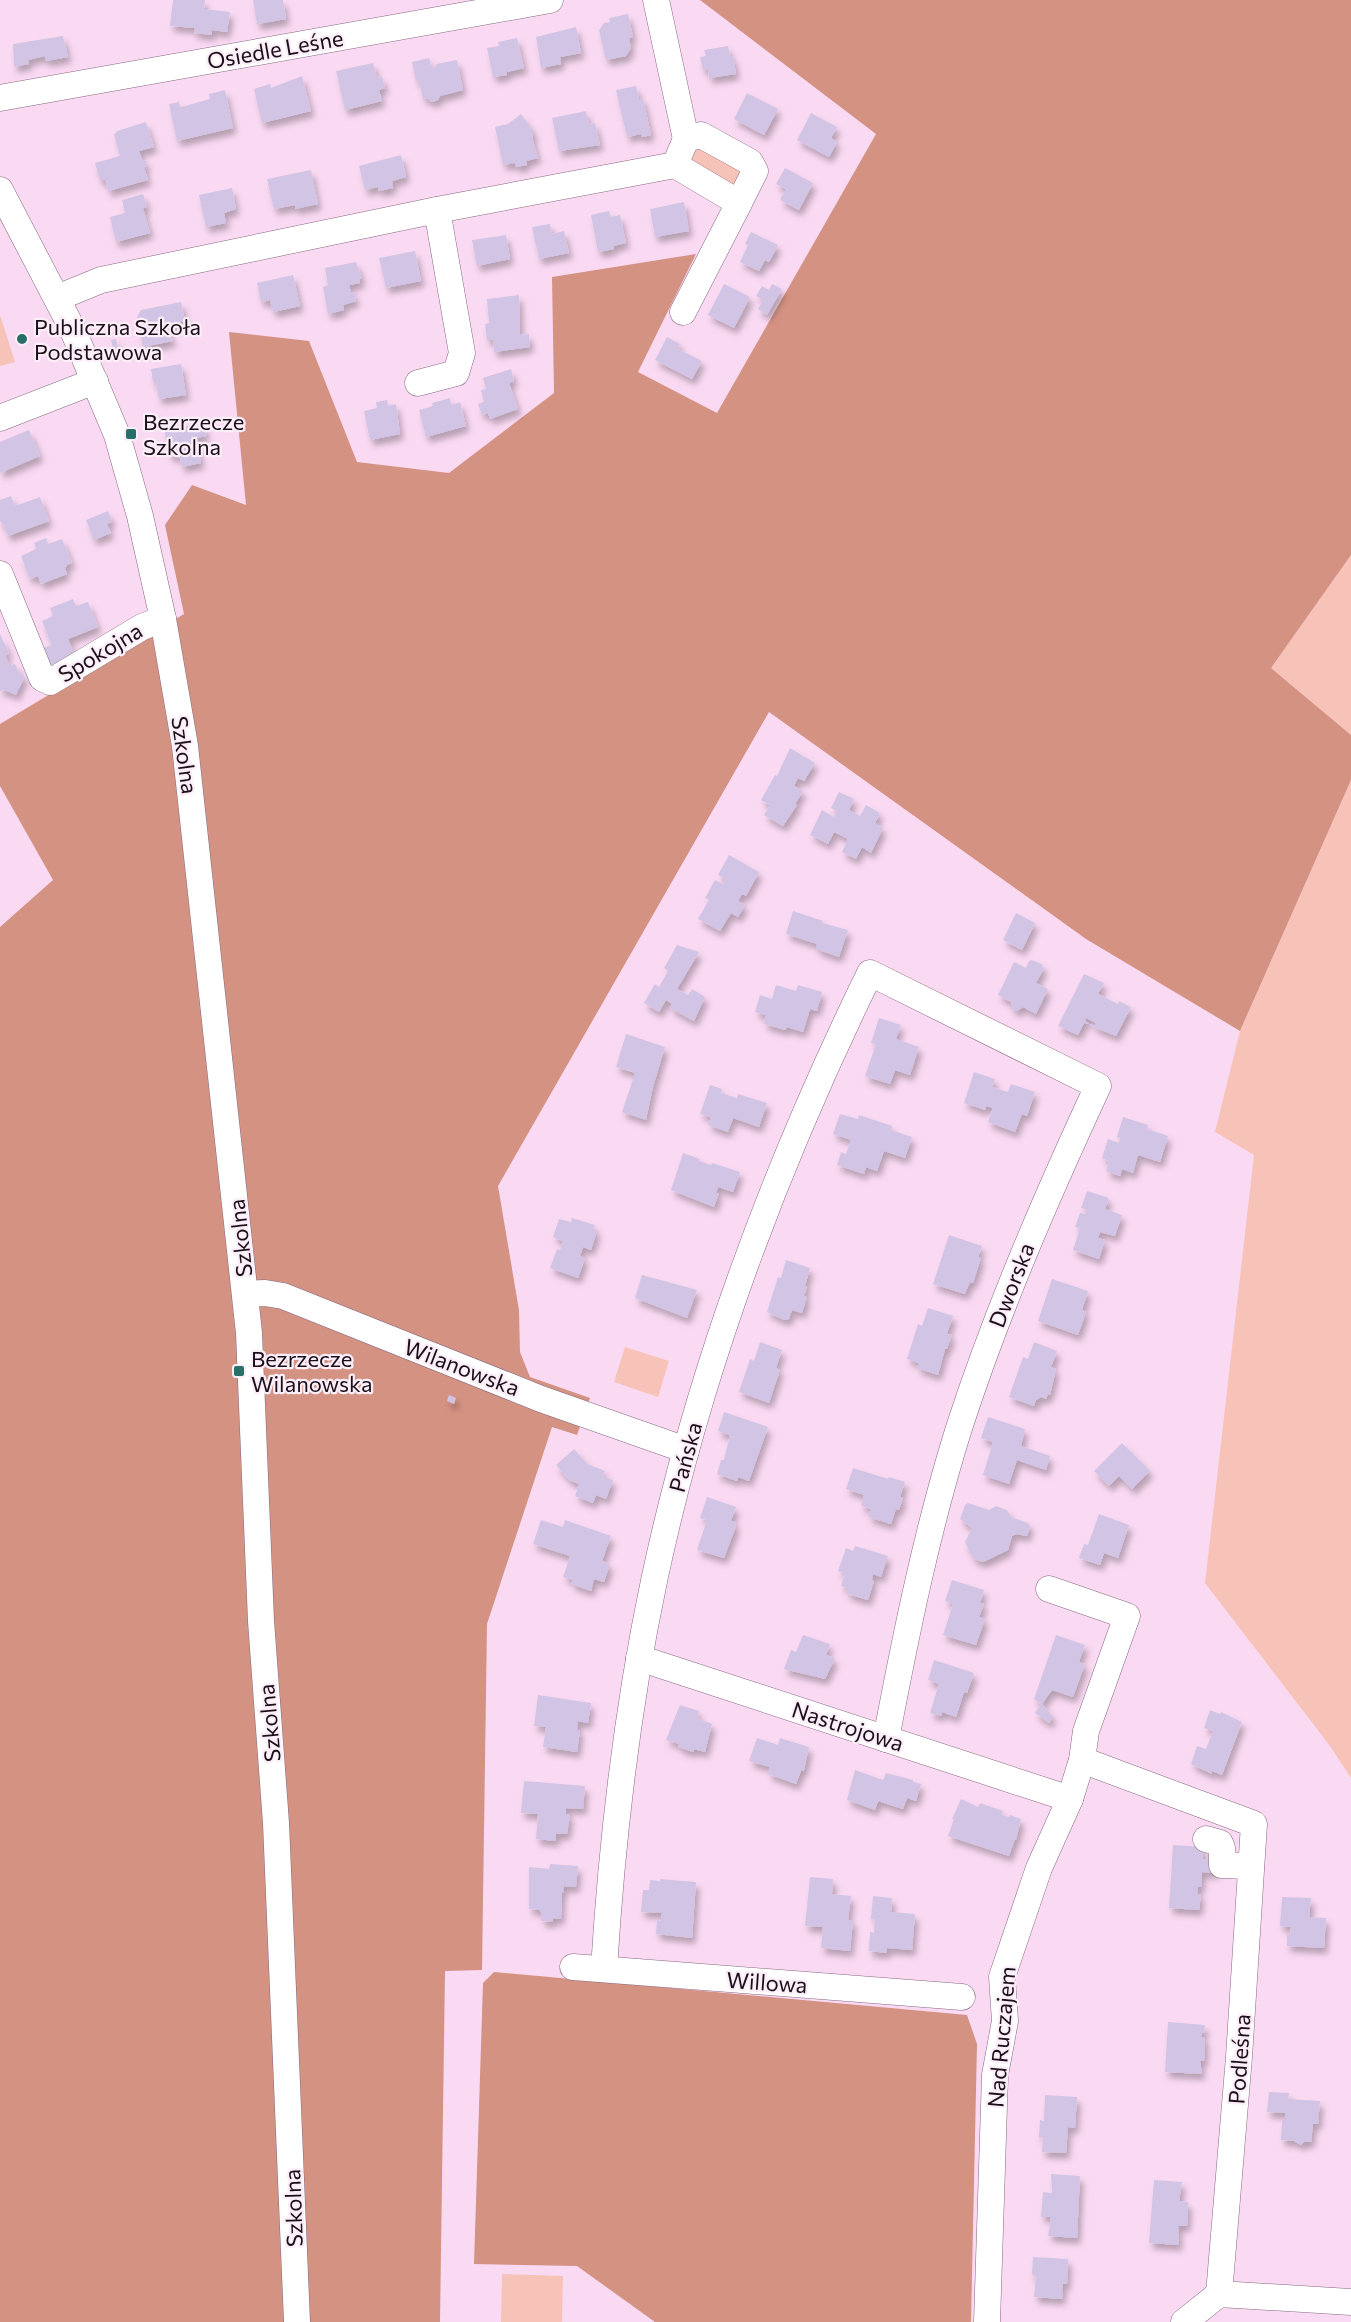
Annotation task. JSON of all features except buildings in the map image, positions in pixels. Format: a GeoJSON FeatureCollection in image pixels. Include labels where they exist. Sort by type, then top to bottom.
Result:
{"type":"FeatureCollection","features":[{"type":"Feature","properties":{"kind":"street","name":"Osiedle Leśne"},"geometry":{"type":"LineString","coordinates":[[0,98],[550,0]]}},
{"type":"Feature","properties":{"kind":"street"},"geometry":{"type":"LineString","coordinates":[[656,0],[686,139],[675,165]]}},
{"type":"Feature","properties":{"kind":"street"},"geometry":{"type":"LineString","coordinates":[[683,312],[755,171],[750,162],[700,135],[686,139]]}},
{"type":"Feature","properties":{"kind":"street"},"geometry":{"type":"LineString","coordinates":[[57,298],[101,280],[437,210],[675,165],[739,203]]}},
{"type":"Feature","properties":{"kind":"street","name":"Szkolna"},"geometry":{"type":"LineString","coordinates":[[0,190],[57,298],[95,381],[129,473],[163,619],[189,774],[246,1294],[252,1375],[261,1620],[277,1835],[297,2322]]}},
{"type":"Feature","properties":{"kind":"street"},"geometry":{"type":"LineString","coordinates":[[418,383],[456,373],[462,353],[437,210]]}},
{"type":"Feature","properties":{"kind":"street"},"geometry":{"type":"LineString","coordinates":[[0,418],[95,381]]}},
{"type":"Feature","properties":{"kind":"street","name":"Spokojna"},"geometry":{"type":"LineString","coordinates":[[0,574],[42,678],[50,682],[142,627],[163,619]]}},
{"type":"Feature","properties":{"kind":"street","name":"Pańska"},"geometry":{"type":"LineString","coordinates":[[604,1969],[618,1801],[639,1658],[654,1581],[686,1450],[724,1323],[771,1194],[816,1086],[870,972]]}},
{"type":"Feature","properties":{"kind":"street","name":"Dworska"},"geometry":{"type":"LineString","coordinates":[[870,972],[1098,1086],[1006,1295],[959,1429],[922,1563],[886,1739]]}},
{"type":"Feature","properties":{"kind":"street","name":"Wilanowska"},"geometry":{"type":"LineString","coordinates":[[246,1294],[265,1293],[283,1296],[541,1399],[686,1450]]}},
{"type":"Feature","properties":{"kind":"street","name":"Nad Ruczajem"},"geometry":{"type":"LineString","coordinates":[[987,2322],[995,2075],[1005,2021],[1002,1977],[1063,1797],[1082,1760],[1086,1731],[1127,1616],[1049,1589]]}},
{"type":"Feature","properties":{"kind":"street","name":"Nastrojowa"},"geometry":{"type":"LineString","coordinates":[[639,1658],[1063,1797]]}},
{"type":"Feature","properties":{"kind":"street","name":"Podleśna"},"geometry":{"type":"LineString","coordinates":[[1082,1760],[1254,1824],[1239,2057],[1219,2294]]}},
{"type":"Feature","properties":{"kind":"street"},"geometry":{"type":"LineString","coordinates":[[1206,1839],[1220,1843],[1222,1848],[1219,1865],[1251,1866]]}},
{"type":"Feature","properties":{"kind":"street","name":"Willowa"},"geometry":{"type":"LineString","coordinates":[[573,1967],[962,1997]]}},
{"type":"Feature","properties":{"kind":"street"},"geometry":{"type":"LineString","coordinates":[[1184,2322],[1219,2294],[1351,2302]]}},
{"type":"Feature","properties":{"kind":"shaded area"},"geometry":{"type":"Polygon","coordinates":[[[700,0],[1351,0],[1351,555],[1271,668],[1351,735],[1351,780],[1240,1031],[1086,939],[769,712],[498,1186],[519,1310],[520,1352],[530,1377],[590,1398],[577,1435],[552,1427],[487,1624],[482,1970],[445,1971],[440,2322],[0,2322],[0,927],[53,880],[0,786],[0,724],[184,614],[165,525],[192,485],[246,505],[229,332],[309,341],[357,462],[449,473],[554,393],[552,277],[696,254],[638,372],[717,413],[876,134],[700,0]]]}},
{"type":"Feature","properties":{"kind":"shaded area"},"geometry":{"type":"Polygon","coordinates":[[[702,148],[741,169],[742,176],[737,186],[729,187],[692,166],[690,156],[696,149],[702,148]]]}},
{"type":"Feature","properties":{"kind":"shaded area"},"geometry":{"type":"Polygon","coordinates":[[[0,315],[15,362],[0,366],[0,315]]]}},
{"type":"Feature","properties":{"kind":"shaded area"},"geometry":{"type":"Polygon","coordinates":[[[1351,555],[1351,735],[1271,668],[1351,555]]]}},
{"type":"Feature","properties":{"kind":"shaded area"},"geometry":{"type":"Polygon","coordinates":[[[1351,780],[1351,1778],[1330,1746],[1205,1583],[1254,1155],[1215,1132],[1240,1031],[1351,780]]]}},
{"type":"Feature","properties":{"kind":"shaded area"},"geometry":{"type":"Polygon","coordinates":[[[625,1347],[669,1361],[658,1397],[614,1382],[625,1347]]]}},
{"type":"Feature","properties":{"kind":"shaded area"},"geometry":{"type":"Polygon","coordinates":[[[494,1972],[967,2015],[977,2044],[971,2322],[655,2322],[577,2266],[474,2264],[483,1983],[494,1972]]]}},
{"type":"Feature","properties":{"kind":"shaded area"},"geometry":{"type":"Polygon","coordinates":[[[502,2274],[563,2276],[562,2322],[501,2322],[502,2274]]]}},
{"type":"Feature","properties":{"kind":"place","name":"Publiczna Szkoła Podstawowa"},"geometry":{"type":"Point","coordinates":[22,339]}},
{"type":"Feature","properties":{"kind":"place","name":"Bezrzecze Szkolna"},"geometry":{"type":"Point","coordinates":[131,434]}},
{"type":"Feature","properties":{"kind":"place","name":"Bezrzecze Wilanowska"},"geometry":{"type":"Point","coordinates":[239,1371]}}]}
